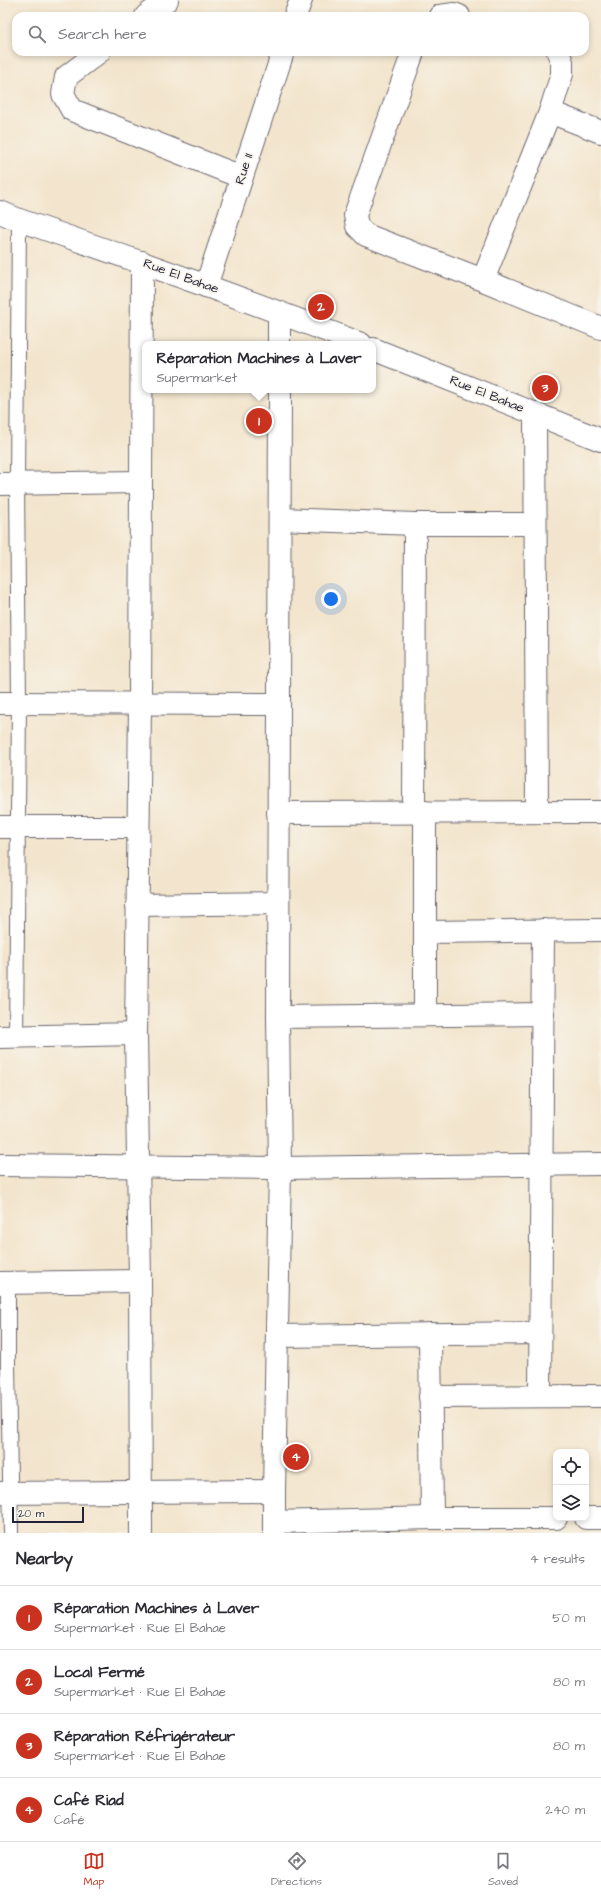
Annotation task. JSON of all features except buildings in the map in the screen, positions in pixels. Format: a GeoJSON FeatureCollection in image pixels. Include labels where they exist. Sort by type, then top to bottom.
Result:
{"type":"FeatureCollection","features":[{"type":"Feature","properties":{"kind":"street"},"geometry":{"type":"LineString","coordinates":[[151,12],[167,0]]}},
{"type":"Feature","properties":{"kind":"street"},"geometry":{"type":"LineString","coordinates":[[297,12],[301,0]]}},
{"type":"Feature","properties":{"kind":"street"},"geometry":{"type":"LineString","coordinates":[[94,56],[66,77],[63,94],[72,110],[241,177]]}},
{"type":"Feature","properties":{"kind":"street","name":"Rue 11"},"geometry":{"type":"LineString","coordinates":[[206,286],[282,56]]}},
{"type":"Feature","properties":{"kind":"street"},"geometry":{"type":"LineString","coordinates":[[412,56],[355,215],[357,226],[366,235],[483,280],[601,328]]}},
{"type":"Feature","properties":{"kind":"street"},"geometry":{"type":"LineString","coordinates":[[483,280],[550,112],[562,74],[562,62],[560,56]]}},
{"type":"Feature","properties":{"kind":"street"},"geometry":{"type":"LineString","coordinates":[[550,112],[601,132]]}},
{"type":"Feature","properties":{"kind":"street","name":"Rue El Bahae"},"geometry":{"type":"LineString","coordinates":[[9,216],[142,262],[353,341]]}},
{"type":"Feature","properties":{"kind":"street"},"geometry":{"type":"LineString","coordinates":[[141,1533],[140,1281],[136,1034],[137,827],[140,704],[142,262]]}},
{"type":"Feature","properties":{"kind":"street"},"geometry":{"type":"LineString","coordinates":[[279,312],[280,341]]}},
{"type":"Feature","properties":{"kind":"street","name":"Rue El Bahae"},"geometry":{"type":"LineString","coordinates":[[376,350],[601,440]]}},
{"type":"Feature","properties":{"kind":"street"},"geometry":{"type":"LineString","coordinates":[[280,393],[278,813],[280,1168],[274,1527],[553,1518]]}},
{"type":"Feature","properties":{"kind":"street"},"geometry":{"type":"LineString","coordinates":[[535,413],[537,812]]}},
{"type":"Feature","properties":{"kind":"street"},"geometry":{"type":"LineString","coordinates":[[8,484],[140,482]]}},
{"type":"Feature","properties":{"kind":"street"},"geometry":{"type":"LineString","coordinates":[[280,520],[415,524],[535,524]]}},
{"type":"Feature","properties":{"kind":"street"},"geometry":{"type":"LineString","coordinates":[[415,524],[420,812],[425,932],[425,1015]]}},
{"type":"Feature","properties":{"kind":"street"},"geometry":{"type":"LineString","coordinates":[[9,703],[279,704]]}},
{"type":"Feature","properties":{"kind":"street"},"geometry":{"type":"LineString","coordinates":[[278,813],[601,812]]}},
{"type":"Feature","properties":{"kind":"street"},"geometry":{"type":"LineString","coordinates":[[8,827],[137,827]]}},
{"type":"Feature","properties":{"kind":"street"},"geometry":{"type":"LineString","coordinates":[[137,906],[278,902]]}},
{"type":"Feature","properties":{"kind":"street"},"geometry":{"type":"LineString","coordinates":[[540,1396],[543,930]]}},
{"type":"Feature","properties":{"kind":"street"},"geometry":{"type":"LineString","coordinates":[[425,932],[601,930]]}},
{"type":"Feature","properties":{"kind":"street"},"geometry":{"type":"LineString","coordinates":[[278,1017],[543,1014]]}},
{"type":"Feature","properties":{"kind":"street"},"geometry":{"type":"LineString","coordinates":[[8,1037],[136,1034]]}},
{"type":"Feature","properties":{"kind":"street"},"geometry":{"type":"LineString","coordinates":[[0,1165],[280,1168],[601,1164]]}},
{"type":"Feature","properties":{"kind":"street"},"geometry":{"type":"LineString","coordinates":[[4,1283],[140,1281]]}},
{"type":"Feature","properties":{"kind":"street"},"geometry":{"type":"LineString","coordinates":[[277,1336],[540,1333]]}},
{"type":"Feature","properties":{"kind":"street"},"geometry":{"type":"LineString","coordinates":[[418,1523],[430,1397],[430,1334]]}},
{"type":"Feature","properties":{"kind":"street"},"geometry":{"type":"LineString","coordinates":[[430,1397],[601,1396]]}},
{"type":"Feature","properties":{"kind":"street"},"geometry":{"type":"LineString","coordinates":[[6,1493],[274,1491]]}},
{"type":"Feature","properties":{"kind":"street"},"geometry":{"type":"LineString","coordinates":[[589,1518],[601,1518]]}},
{"type":"Feature","properties":{"kind":"street"},"geometry":{"type":"LineString","coordinates":[[563,1521],[563,1533]]}},
{"type":"Feature","properties":{"kind":"lane"},"geometry":{"type":"LineString","coordinates":[[8,1037],[9,216]]}},
{"type":"Feature","properties":{"kind":"lane"},"geometry":{"type":"LineString","coordinates":[[4,1283],[8,1366],[6,1493],[12,1533]]}},
{"type":"Feature","properties":{"kind":"place","name":"Local Fermé"},"geometry":{"type":"Point","coordinates":[321,307]}},
{"type":"Feature","properties":{"kind":"place","name":"Réparation Réfrigérateur"},"geometry":{"type":"Point","coordinates":[545,388]}},
{"type":"Feature","properties":{"kind":"place","name":"Réparation Machines à Laver"},"geometry":{"type":"Point","coordinates":[259,421]}},
{"type":"Feature","properties":{"kind":"place","name":"Café Riad"},"geometry":{"type":"Point","coordinates":[296,1457]}}]}
